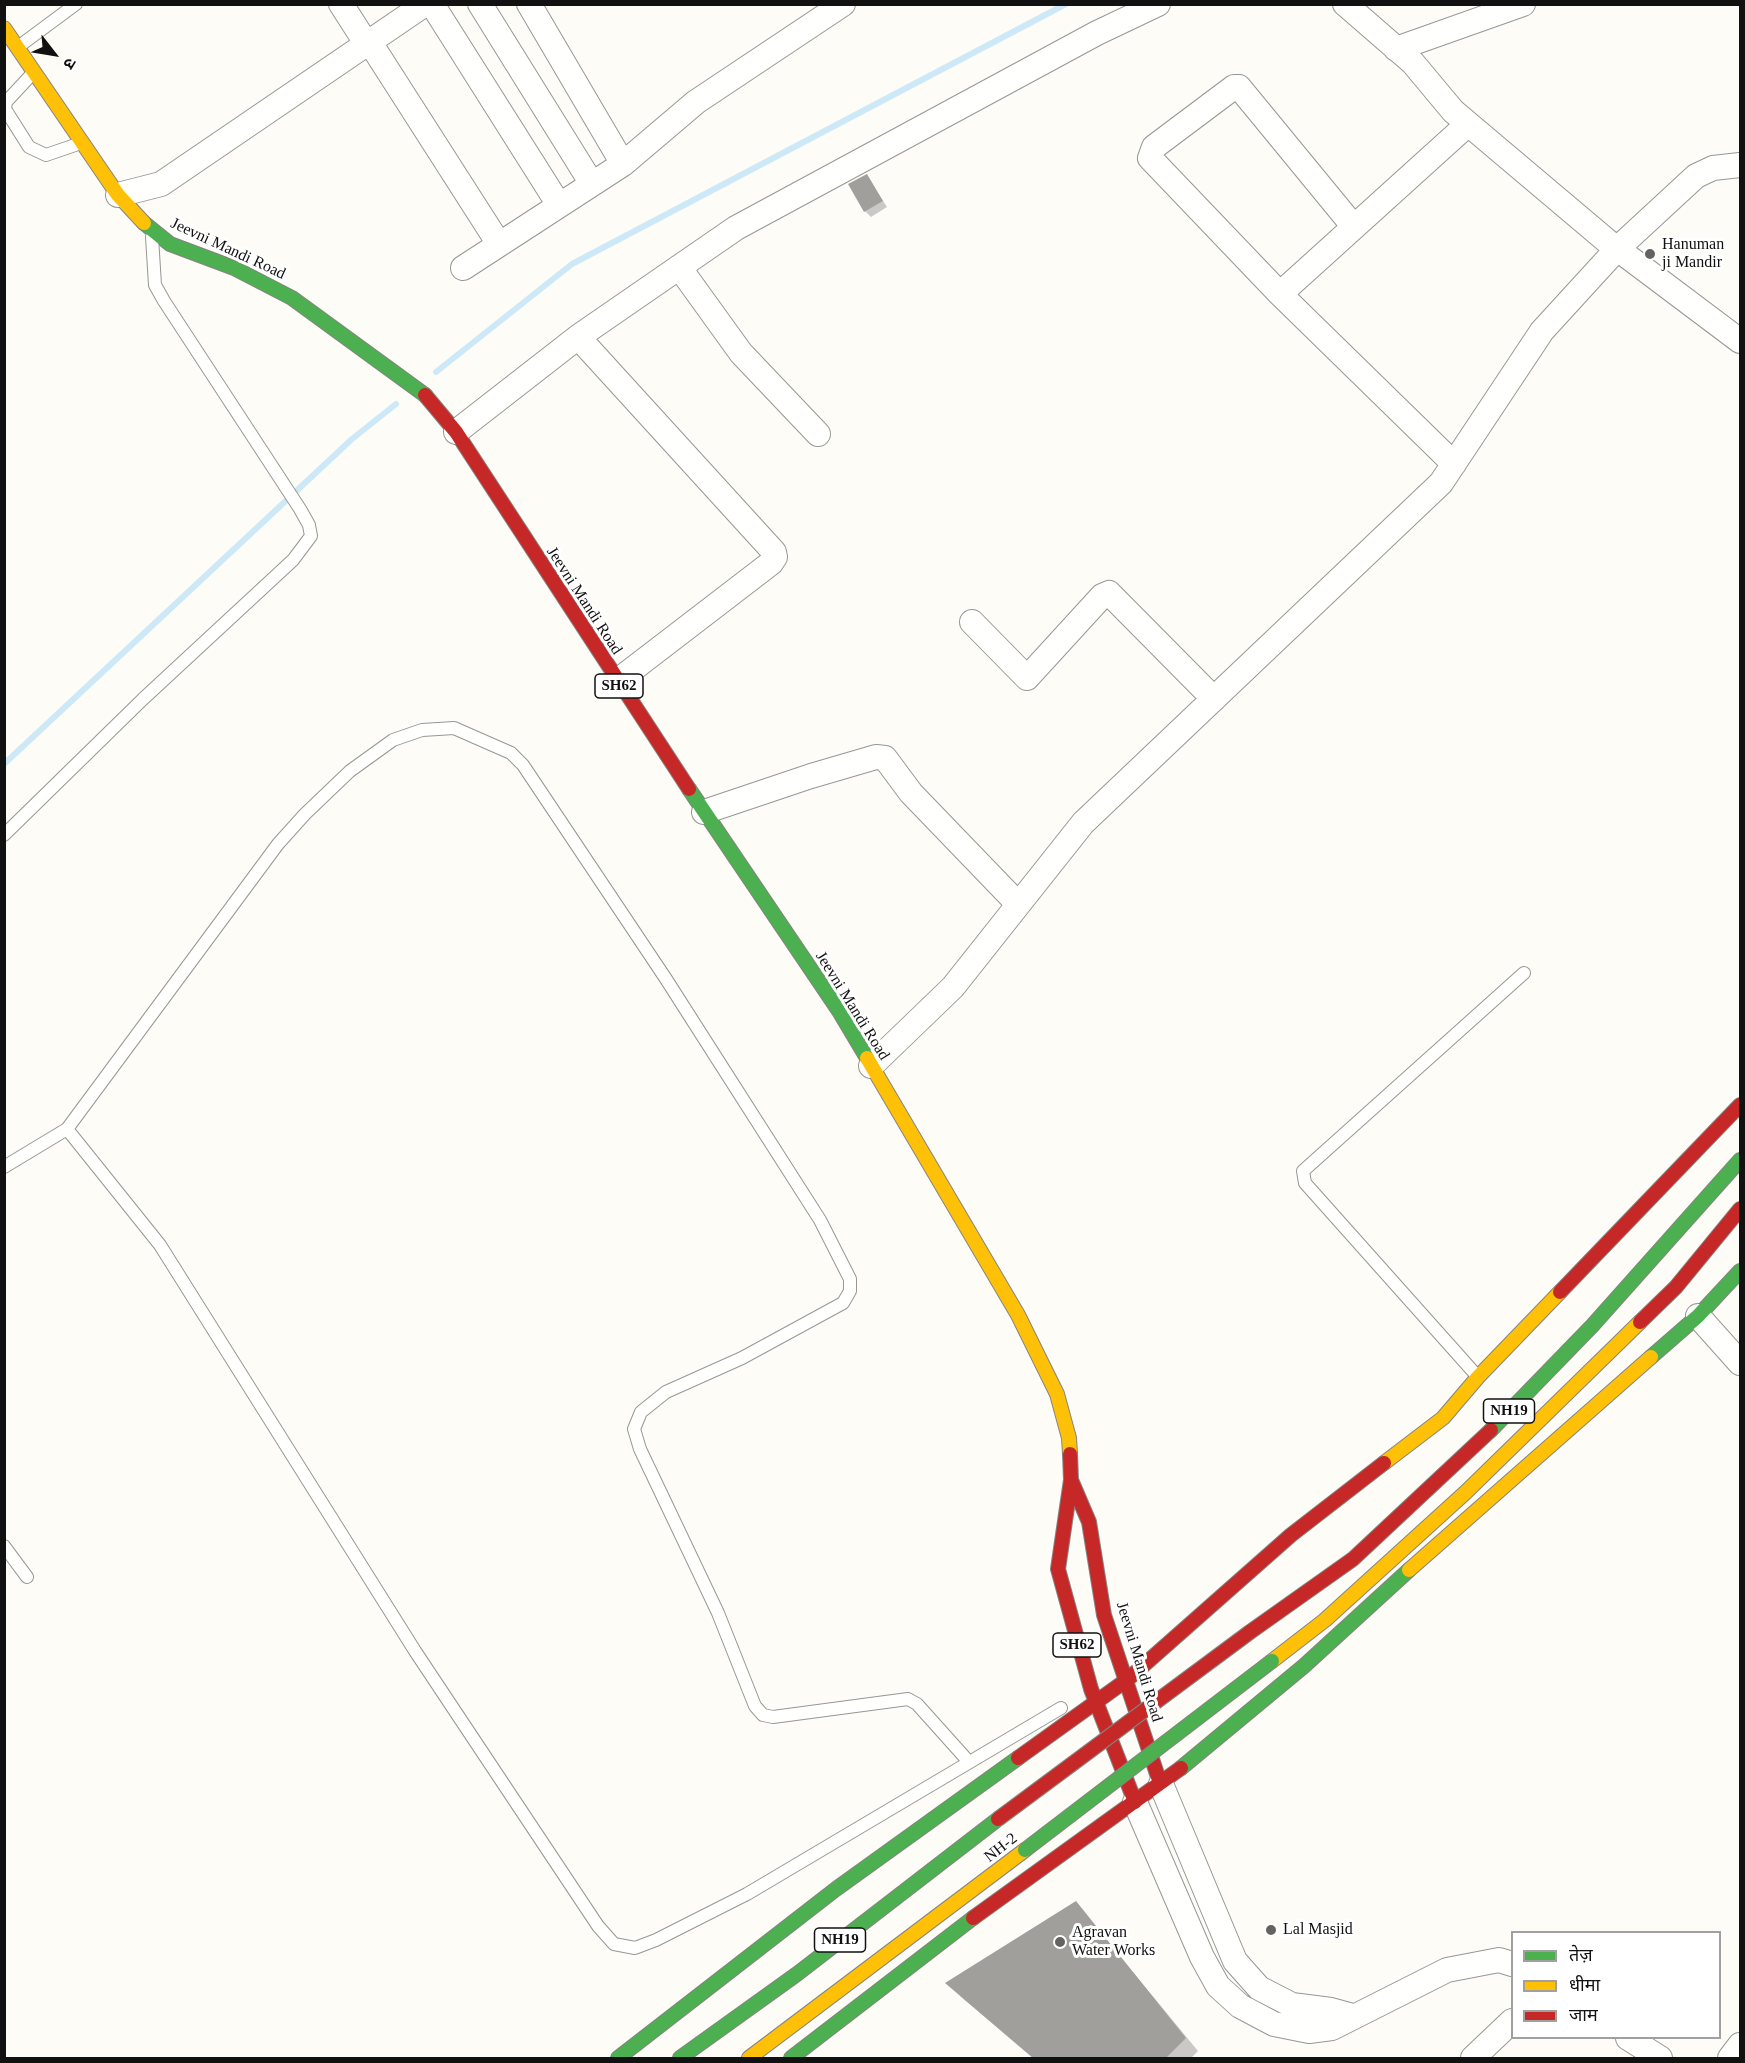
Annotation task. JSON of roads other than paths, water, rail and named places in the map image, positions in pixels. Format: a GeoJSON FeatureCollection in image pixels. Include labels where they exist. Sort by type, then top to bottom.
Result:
{"type":"FeatureCollection","features":[{"type":"Feature","properties":{"kind":"main road","name":"Jeevni Mandi Road"},"geometry":{"type":"LineString","coordinates":[[4,28],[118,195],[152,230],[170,244],[234,268],[292,298],[407,380],[434,403],[456,432],[616,682],[839,1011],[1018,1315],[1057,1395],[1069,1438],[1071,1480],[1058,1569],[1086,1696],[1135,1802]]}},
{"type":"Feature","properties":{"kind":"main road"},"geometry":{"type":"LineString","coordinates":[[618,2058],[836,1889],[1009,1778],[1086,1696],[1128,1679],[1197,1633],[1291,1535],[1443,1418],[1478,1377],[1740,1105]]}},
{"type":"Feature","properties":{"kind":"main road","name":"NH19"},"geometry":{"type":"LineString","coordinates":[[680,2058],[797,1974],[998,1819],[1353,1558],[1468,1452],[1592,1326],[1740,1160]]}},
{"type":"Feature","properties":{"kind":"main road","name":"NH-2"},"geometry":{"type":"LineString","coordinates":[[749,2058],[1325,1620],[1466,1492],[1676,1287],[1740,1209]]}},
{"type":"Feature","properties":{"kind":"main road"},"geometry":{"type":"LineString","coordinates":[[791,2058],[957,1930],[1161,1784],[1250,1711],[1304,1666],[1475,1510],[1698,1316],[1740,1271]]}},
{"type":"Feature","properties":{"kind":"main road","name":"Jeevni Mandi Road"},"geometry":{"type":"LineString","coordinates":[[1071,1480],[1089,1522],[1104,1615],[1128,1679],[1161,1784]]}},
{"type":"Feature","properties":{"kind":"main road"},"geometry":{"type":"LineString","coordinates":[[1197,1633],[1250,1711]]}},
{"type":"Feature","properties":{"kind":"main road"},"geometry":{"type":"LineString","coordinates":[[1009,1778],[1029,1807]]}},
{"type":"Feature","properties":{"kind":"main road"},"geometry":{"type":"LineString","coordinates":[[1042,1826],[1061,1855]]}},
{"type":"Feature","properties":{"kind":"street"},"geometry":{"type":"LineString","coordinates":[[341,4],[499,244]]}},
{"type":"Feature","properties":{"kind":"street"},"geometry":{"type":"LineString","coordinates":[[118,195],[161,184],[425,4]]}},
{"type":"Feature","properties":{"kind":"street"},"geometry":{"type":"LineString","coordinates":[[432,4],[559,205]]}},
{"type":"Feature","properties":{"kind":"street"},"geometry":{"type":"LineString","coordinates":[[480,4],[592,184]]}},
{"type":"Feature","properties":{"kind":"street"},"geometry":{"type":"LineString","coordinates":[[529,4],[623,164]]}},
{"type":"Feature","properties":{"kind":"street"},"geometry":{"type":"LineString","coordinates":[[464,268],[623,164],[696,102],[843,4]]}},
{"type":"Feature","properties":{"kind":"street"},"geometry":{"type":"LineString","coordinates":[[456,432],[578,337],[736,228],[1097,33],[1158,4]]}},
{"type":"Feature","properties":{"kind":"street"},"geometry":{"type":"LineString","coordinates":[[1345,4],[1413,63],[1453,111],[1468,124],[1617,249],[1740,341]]}},
{"type":"Feature","properties":{"kind":"street"},"geometry":{"type":"LineString","coordinates":[[1396,49],[1523,4]]}},
{"type":"Feature","properties":{"kind":"street"},"geometry":{"type":"LineString","coordinates":[[1354,227],[1239,87],[1234,87],[1154,147],[1150,158],[1280,294],[1454,464]]}},
{"type":"Feature","properties":{"kind":"street"},"geometry":{"type":"LineString","coordinates":[[1280,294],[1468,124]]}},
{"type":"Feature","properties":{"kind":"street"},"geometry":{"type":"LineString","coordinates":[[871,1066],[953,987],[1083,823],[1441,483],[1542,331],[1617,249],[1696,176],[1713,168],[1740,165]]}},
{"type":"Feature","properties":{"kind":"street"},"geometry":{"type":"LineString","coordinates":[[679,267],[741,353],[818,435]]}},
{"type":"Feature","properties":{"kind":"street"},"geometry":{"type":"LineString","coordinates":[[578,337],[774,552],[775,557],[771,563],[616,682]]}},
{"type":"Feature","properties":{"kind":"street"},"geometry":{"type":"LineString","coordinates":[[972,622],[1027,678],[1102,596],[1108,593],[1214,699]]}},
{"type":"Feature","properties":{"kind":"street"},"geometry":{"type":"LineString","coordinates":[[704,812],[811,776],[876,757],[885,758],[911,793],[1018,904]]}},
{"type":"Feature","properties":{"kind":"street"},"geometry":{"type":"LineString","coordinates":[[1698,1316],[1740,1363]]}},
{"type":"Feature","properties":{"kind":"street"},"geometry":{"type":"LineString","coordinates":[[1161,1784],[1234,1961],[1259,1988],[1292,2005],[1331,2010],[1353,2016]]}},
{"type":"Feature","properties":{"kind":"street"},"geometry":{"type":"LineString","coordinates":[[1135,1802],[1202,1957],[1218,1986],[1240,2006],[1274,2024],[1309,2031],[1332,2028],[1447,1970],[1499,1960],[1511,1964]]}},
{"type":"Feature","properties":{"kind":"street"},"geometry":{"type":"LineString","coordinates":[[1473,2058],[1511,2022]]}},
{"type":"Feature","properties":{"kind":"street"},"geometry":{"type":"LineString","coordinates":[[1631,2039],[1660,2058]]}},
{"type":"Feature","properties":{"kind":"street"},"geometry":{"type":"LineString","coordinates":[[1730,2058],[1740,2045]]}},
{"type":"Feature","properties":{"kind":"lane"},"geometry":{"type":"LineString","coordinates":[[17,47],[76,4]]}},
{"type":"Feature","properties":{"kind":"lane"},"geometry":{"type":"LineString","coordinates":[[34,72],[6,102],[7,116],[29,147],[38,152],[55,153],[82,143]]}},
{"type":"Feature","properties":{"kind":"lane"},"geometry":{"type":"LineString","coordinates":[[4,835],[143,699],[304,548],[310,536],[309,525],[300,509],[155,285],[152,230]]}},
{"type":"Feature","properties":{"kind":"lane"},"geometry":{"type":"LineString","coordinates":[[4,1167],[67,1129],[278,844],[305,814],[350,771],[393,740],[422,730],[454,728],[510,753],[523,765],[666,979],[820,1220],[850,1279],[850,1291],[843,1303],[742,1358],[666,1392],[641,1412],[634,1429],[640,1449],[718,1613],[755,1706],[763,1715],[773,1717],[908,1699],[917,1704],[969,1762]]}},
{"type":"Feature","properties":{"kind":"lane"},"geometry":{"type":"LineString","coordinates":[[1478,1377],[1305,1182],[1303,1171],[1524,974]]}},
{"type":"Feature","properties":{"kind":"lane"},"geometry":{"type":"LineString","coordinates":[[67,1129],[160,1245],[415,1651],[598,1926],[614,1944],[635,1948],[737,1900],[969,1762],[1086,1696]]}},
{"type":"Feature","properties":{"kind":"lane"},"geometry":{"type":"LineString","coordinates":[[4,1546],[27,1577]]}},
{"type":"Feature","properties":{"kind":"waterway"},"geometry":{"type":"LineString","coordinates":[[436,372],[572,264],[1066,4]]}},
{"type":"Feature","properties":{"kind":"waterway"},"geometry":{"type":"LineString","coordinates":[[4,764],[352,439],[396,404]]}},
{"type":"Feature","properties":{"kind":"place","name":"Hanuman ji Mandir"},"geometry":{"type":"Point","coordinates":[1650,254]}},
{"type":"Feature","properties":{"kind":"place","name":"Lal Masjid"},"geometry":{"type":"Point","coordinates":[1271,1930]}},
{"type":"Feature","properties":{"kind":"place","name":"Agravan Water Works"},"geometry":{"type":"Point","coordinates":[1060,1942]}}]}
